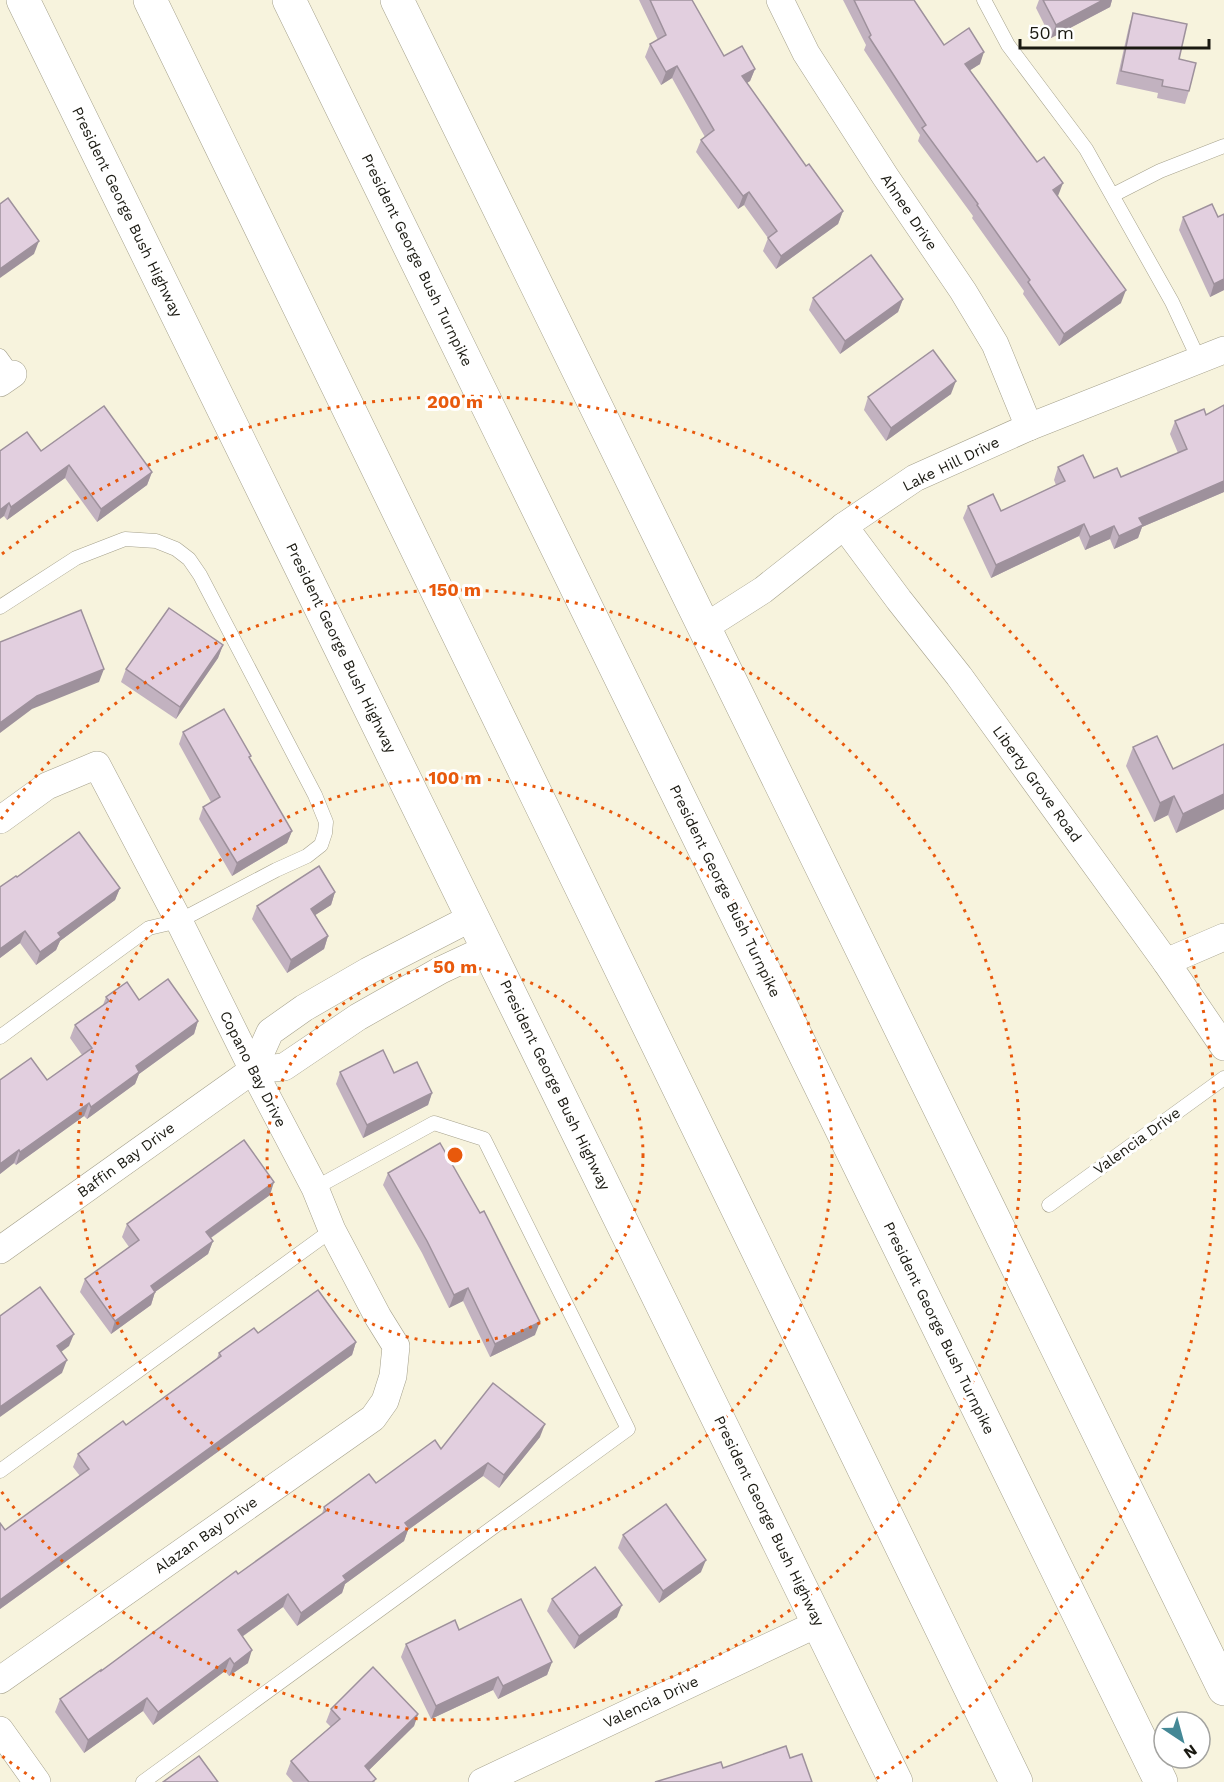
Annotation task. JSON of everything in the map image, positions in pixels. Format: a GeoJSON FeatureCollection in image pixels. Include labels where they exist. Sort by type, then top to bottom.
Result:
{"type":"FeatureCollection","features":[{"type":"Feature","properties":{"kind":"main road","name":"President George Bush Highway"},"geometry":{"type":"LineString","coordinates":[[23,0],[896,1782]]}},
{"type":"Feature","properties":{"kind":"main road"},"geometry":{"type":"LineString","coordinates":[[150,0],[1016,1782]]}},
{"type":"Feature","properties":{"kind":"main road","name":"President George Bush Turnpike"},"geometry":{"type":"LineString","coordinates":[[290,0],[1161,1782]]}},
{"type":"Feature","properties":{"kind":"main road"},"geometry":{"type":"LineString","coordinates":[[398,0],[1224,1689]]}},
{"type":"Feature","properties":{"kind":"street","name":"Ahnee Drive"},"geometry":{"type":"LineString","coordinates":[[780,0],[807,53],[885,176],[963,291],[995,344],[1029,427]]}},
{"type":"Feature","properties":{"kind":"street","name":"Lake Hill Drive"},"geometry":{"type":"LineString","coordinates":[[705,627],[763,590],[844,526],[915,478],[1029,427],[1224,350]]}},
{"type":"Feature","properties":{"kind":"street","name":"Liberty Grove Road"},"geometry":{"type":"LineString","coordinates":[[844,526],[959,676],[1166,962],[1224,1047]]}},
{"type":"Feature","properties":{"kind":"street","name":"Copano Bay Drive"},"geometry":{"type":"LineString","coordinates":[[0,820],[47,786],[97,765],[315,1188],[332,1230],[396,1346],[393,1376]]}},
{"type":"Feature","properties":{"kind":"street"},"geometry":{"type":"LineString","coordinates":[[253,1070],[270,1032],[304,1008],[368,971],[473,917]]}},
{"type":"Feature","properties":{"kind":"street"},"geometry":{"type":"LineString","coordinates":[[1166,962],[1224,938]]}},
{"type":"Feature","properties":{"kind":"street","name":"Baffin Bay Drive"},"geometry":{"type":"LineString","coordinates":[[0,1250],[253,1070],[284,1067],[358,1017],[441,970],[488,948]]}},
{"type":"Feature","properties":{"kind":"street","name":"Alazan Bay Drive"},"geometry":{"type":"LineString","coordinates":[[0,1680],[373,1418],[385,1401],[393,1376]]}},
{"type":"Feature","properties":{"kind":"street","name":"Valencia Drive"},"geometry":{"type":"LineString","coordinates":[[482,1782],[819,1623]]}},
{"type":"Feature","properties":{"kind":"street"},"geometry":{"type":"LineString","coordinates":[[0,1730],[37,1782]]}},
{"type":"Feature","properties":{"kind":"lane"},"geometry":{"type":"LineString","coordinates":[[984,0],[1008,45],[1086,149],[1172,302],[1199,360]]}},
{"type":"Feature","properties":{"kind":"lane"},"geometry":{"type":"LineString","coordinates":[[1113,195],[1161,171],[1224,146]]}},
{"type":"Feature","properties":{"kind":"lane"},"geometry":{"type":"LineString","coordinates":[[0,607],[76,558],[125,539],[156,541],[176,549],[189,559],[200,575],[315,795],[326,822],[321,845],[307,856],[179,921],[149,928],[0,1036]]}},
{"type":"Feature","properties":{"kind":"lane","name":"Valencia Drive"},"geometry":{"type":"LineString","coordinates":[[1049,1205],[1224,1078]]}},
{"type":"Feature","properties":{"kind":"lane"},"geometry":{"type":"LineString","coordinates":[[143,1782],[628,1430],[484,1139],[434,1124],[315,1188]]}},
{"type":"Feature","properties":{"kind":"lane"},"geometry":{"type":"LineString","coordinates":[[0,1471],[332,1230]]}},
{"type":"Feature","properties":{"kind":"building"},"geometry":{"type":"Polygon","coordinates":[[[650,0],[692,0],[724,56],[742,46],[755,69],[742,76],[806,166],[809,164],[843,211],[781,256],[768,238],[777,231],[749,192],[743,196],[701,140],[714,130],[677,66],[666,72],[650,44],[666,35],[650,0]]]}},
{"type":"Feature","properties":{"kind":"building"},"geometry":{"type":"Polygon","coordinates":[[[854,0],[914,0],[944,45],[969,28],[984,52],[965,64],[1037,162],[1044,157],[1063,183],[1053,190],[1126,290],[1064,334],[978,204],[922,128],[926,125],[869,37],[871,35],[854,0]]]}},
{"type":"Feature","properties":{"kind":"building"},"geometry":{"type":"Polygon","coordinates":[[[1043,0],[1103,0],[1056,25],[1043,0]]]}},
{"type":"Feature","properties":{"kind":"building"},"geometry":{"type":"Polygon","coordinates":[[[1133,13],[1187,24],[1179,59],[1196,63],[1189,91],[1162,86],[1163,80],[1121,71],[1133,13]]]}},
{"type":"Feature","properties":{"kind":"building"},"geometry":{"type":"Polygon","coordinates":[[[8,198],[39,241],[0,269],[0,204],[8,198]]]}},
{"type":"Feature","properties":{"kind":"building"},"geometry":{"type":"Polygon","coordinates":[[[1212,204],[1218,217],[1224,214],[1224,279],[1214,284],[1183,217],[1212,204]]]}},
{"type":"Feature","properties":{"kind":"building"},"geometry":{"type":"Polygon","coordinates":[[[871,255],[903,299],[845,341],[813,298],[871,255]]]}},
{"type":"Feature","properties":{"kind":"building"},"geometry":{"type":"Polygon","coordinates":[[[933,350],[956,381],[891,428],[868,397],[933,350]]]}},
{"type":"Feature","properties":{"kind":"building"},"geometry":{"type":"Polygon","coordinates":[[[1224,405],[1224,481],[1139,518],[1143,525],[1119,536],[1114,526],[1090,537],[1084,524],[996,565],[968,506],[993,494],[1001,511],[1065,481],[1058,467],[1083,455],[1094,478],[1117,468],[1121,477],[1187,449],[1175,421],[1204,409],[1206,415],[1224,405]]]}},
{"type":"Feature","properties":{"kind":"building"},"geometry":{"type":"Polygon","coordinates":[[[104,406],[152,472],[101,509],[69,465],[11,507],[9,503],[0,510],[0,451],[27,432],[41,451],[104,406]]]}},
{"type":"Feature","properties":{"kind":"building"},"geometry":{"type":"Polygon","coordinates":[[[169,608],[223,645],[180,707],[126,669],[169,608]]]}},
{"type":"Feature","properties":{"kind":"building"},"geometry":{"type":"Polygon","coordinates":[[[81,610],[104,669],[37,696],[0,723],[0,642],[81,610]]]}},
{"type":"Feature","properties":{"kind":"building"},"geometry":{"type":"Polygon","coordinates":[[[224,709],[292,831],[237,863],[203,807],[220,797],[183,732],[224,709]]]}},
{"type":"Feature","properties":{"kind":"building"},"geometry":{"type":"Polygon","coordinates":[[[1157,736],[1173,769],[1224,744],[1224,794],[1183,814],[1174,796],[1160,803],[1133,747],[1157,736]]]}},
{"type":"Feature","properties":{"kind":"building"},"geometry":{"type":"Polygon","coordinates":[[[79,832],[120,888],[58,933],[61,937],[40,952],[25,931],[0,949],[0,887],[79,832]]]}},
{"type":"Feature","properties":{"kind":"building"},"geometry":{"type":"Polygon","coordinates":[[[319,866],[335,892],[311,909],[328,936],[291,960],[257,906],[319,866]]]}},
{"type":"Feature","properties":{"kind":"building"},"geometry":{"type":"Polygon","coordinates":[[[168,979],[198,1021],[136,1066],[139,1072],[91,1107],[89,1103],[0,1164],[0,1080],[31,1058],[47,1080],[92,1048],[75,1025],[109,1001],[106,997],[127,982],[139,1000],[168,979]]]}},
{"type":"Feature","properties":{"kind":"building"},"geometry":{"type":"Polygon","coordinates":[[[383,1050],[394,1073],[417,1062],[432,1093],[367,1125],[340,1072],[383,1050]]]}},
{"type":"Feature","properties":{"kind":"building"},"geometry":{"type":"Polygon","coordinates":[[[244,1140],[274,1182],[206,1232],[213,1241],[151,1286],[155,1292],[115,1321],[85,1279],[139,1240],[127,1224],[244,1140]]]}},
{"type":"Feature","properties":{"kind":"building"},"geometry":{"type":"Polygon","coordinates":[[[440,1143],[480,1213],[484,1211],[540,1322],[495,1344],[468,1288],[454,1295],[427,1241],[388,1173],[440,1143]]]}},
{"type":"Feature","properties":{"kind":"building"},"geometry":{"type":"Polygon","coordinates":[[[40,1287],[74,1334],[57,1346],[67,1360],[0,1407],[0,1316],[40,1287]]]}},
{"type":"Feature","properties":{"kind":"building"},"geometry":{"type":"Polygon","coordinates":[[[318,1290],[356,1342],[0,1600],[0,1523],[5,1530],[89,1469],[78,1454],[123,1421],[126,1425],[221,1356],[219,1353],[254,1328],[258,1333],[318,1290]]]}},
{"type":"Feature","properties":{"kind":"building"},"geometry":{"type":"Polygon","coordinates":[[[493,1383],[545,1424],[504,1475],[488,1463],[405,1523],[409,1528],[343,1576],[346,1580],[301,1613],[288,1594],[238,1630],[252,1650],[234,1664],[230,1658],[158,1712],[147,1698],[88,1740],[60,1699],[236,1571],[238,1574],[326,1511],[324,1507],[369,1474],[376,1483],[435,1440],[441,1449],[493,1383]]]}},
{"type":"Feature","properties":{"kind":"building"},"geometry":{"type":"Polygon","coordinates":[[[666,1504],[706,1560],[663,1591],[623,1535],[666,1504]]]}},
{"type":"Feature","properties":{"kind":"building"},"geometry":{"type":"Polygon","coordinates":[[[595,1567],[622,1605],[579,1636],[552,1599],[595,1567]]]}},
{"type":"Feature","properties":{"kind":"building"},"geometry":{"type":"Polygon","coordinates":[[[521,1599],[552,1662],[503,1686],[498,1677],[436,1706],[406,1644],[455,1620],[459,1630],[521,1599]]]}},
{"type":"Feature","properties":{"kind":"building"},"geometry":{"type":"Polygon","coordinates":[[[373,1667],[418,1714],[365,1766],[376,1779],[372,1782],[309,1782],[291,1761],[340,1719],[331,1709],[373,1667]]]}},
{"type":"Feature","properties":{"kind":"building"},"geometry":{"type":"Polygon","coordinates":[[[786,1746],[790,1758],[802,1754],[812,1782],[655,1782],[721,1762],[723,1768],[786,1746]]]}},
{"type":"Feature","properties":{"kind":"building"},"geometry":{"type":"Polygon","coordinates":[[[199,1756],[218,1782],[163,1782],[199,1756]]]}}]}
